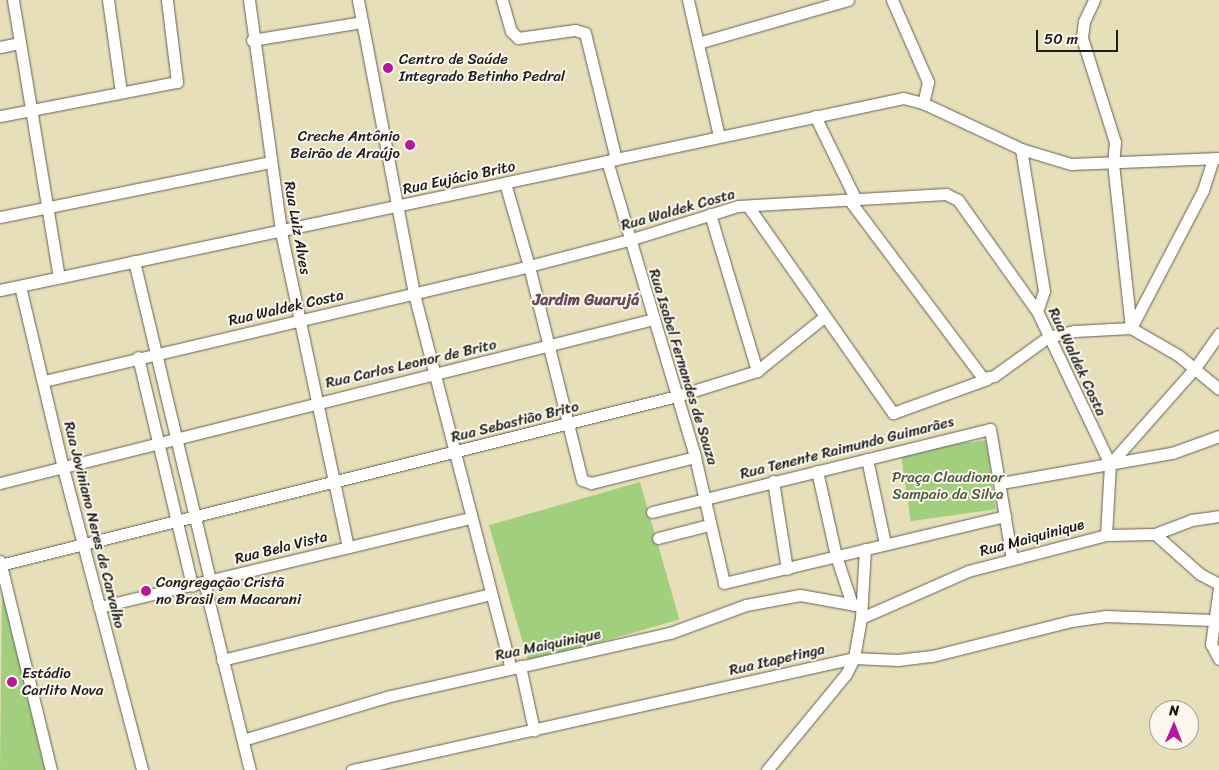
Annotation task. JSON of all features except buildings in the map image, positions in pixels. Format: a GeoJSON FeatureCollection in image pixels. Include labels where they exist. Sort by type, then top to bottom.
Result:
{"type":"FeatureCollection","features":[{"type":"Feature","properties":{"kind":"street"},"geometry":{"type":"LineString","coordinates":[[13,0],[60,278]]}},
{"type":"Feature","properties":{"kind":"street"},"geometry":{"type":"LineString","coordinates":[[108,0],[121,92]]}},
{"type":"Feature","properties":{"kind":"street"},"geometry":{"type":"LineString","coordinates":[[0,116],[178,82],[167,0]]}},
{"type":"Feature","properties":{"kind":"street","name":"Rua Luiz Alves"},"geometry":{"type":"LineString","coordinates":[[248,0],[252,40],[281,232],[315,402],[348,547]]}},
{"type":"Feature","properties":{"kind":"street"},"geometry":{"type":"LineString","coordinates":[[358,0],[395,207],[414,294],[490,594],[516,667],[534,730]]}},
{"type":"Feature","properties":{"kind":"street","name":"Rua Isabel Fernandes de Souza"},"geometry":{"type":"LineString","coordinates":[[502,0],[511,31],[518,38],[574,30],[585,33],[629,240],[695,457],[706,498],[709,525],[724,584],[787,569]]}},
{"type":"Feature","properties":{"kind":"street"},"geometry":{"type":"LineString","coordinates":[[688,0],[719,137]]}},
{"type":"Feature","properties":{"kind":"street"},"geometry":{"type":"LineString","coordinates":[[698,43],[848,0]]}},
{"type":"Feature","properties":{"kind":"street"},"geometry":{"type":"LineString","coordinates":[[892,0],[928,82],[923,103]]}},
{"type":"Feature","properties":{"kind":"street"},"geometry":{"type":"LineString","coordinates":[[1094,0],[1084,21],[1082,38],[1115,142],[1113,163],[1131,328]]}},
{"type":"Feature","properties":{"kind":"street"},"geometry":{"type":"LineString","coordinates":[[252,40],[362,22]]}},
{"type":"Feature","properties":{"kind":"street"},"geometry":{"type":"LineString","coordinates":[[0,47],[19,43]]}},
{"type":"Feature","properties":{"kind":"street","name":"Rua Eujácio Brito"},"geometry":{"type":"LineString","coordinates":[[0,290],[281,232],[903,98],[923,103],[1022,149],[1071,164],[1216,158]]}},
{"type":"Feature","properties":{"kind":"street"},"geometry":{"type":"LineString","coordinates":[[816,116],[853,201],[976,372],[987,379]]}},
{"type":"Feature","properties":{"kind":"street"},"geometry":{"type":"LineString","coordinates":[[1022,149],[1044,291],[1037,311]]}},
{"type":"Feature","properties":{"kind":"street"},"geometry":{"type":"LineString","coordinates":[[1131,328],[1203,190],[1216,158]]}},
{"type":"Feature","properties":{"kind":"street"},"geometry":{"type":"LineString","coordinates":[[0,217],[270,162]]}},
{"type":"Feature","properties":{"kind":"street"},"geometry":{"type":"LineString","coordinates":[[505,184],[529,266],[582,480],[588,483],[695,457]]}},
{"type":"Feature","properties":{"kind":"street","name":"Rua Waldek Costa"},"geometry":{"type":"LineString","coordinates":[[44,381],[138,357],[529,266],[629,240],[710,214],[748,206],[853,201],[941,193],[953,196],[1037,311],[1110,464],[1106,535]]}},
{"type":"Feature","properties":{"kind":"street"},"geometry":{"type":"LineString","coordinates":[[748,206],[893,413],[987,379],[1048,337],[1075,331],[1131,328],[1195,368],[1219,388]]}},
{"type":"Feature","properties":{"kind":"street"},"geometry":{"type":"LineString","coordinates":[[710,214],[757,371]]}},
{"type":"Feature","properties":{"kind":"street"},"geometry":{"type":"LineString","coordinates":[[134,261],[195,517],[222,660],[250,770]]}},
{"type":"Feature","properties":{"kind":"street","name":"Rua Joviniano Neres de Carvalho"},"geometry":{"type":"LineString","coordinates":[[20,286],[44,381],[63,468],[142,770]]}},
{"type":"Feature","properties":{"kind":"street","name":"Rua Sebastião Brito"},"geometry":{"type":"LineString","coordinates":[[0,563],[195,517],[676,396],[757,371],[824,317]]}},
{"type":"Feature","properties":{"kind":"street","name":"Rua Carlos Leonor de Brito"},"geometry":{"type":"LineString","coordinates":[[0,483],[158,445],[315,402],[548,347],[654,319]]}},
{"type":"Feature","properties":{"kind":"street"},"geometry":{"type":"LineString","coordinates":[[1110,464],[1195,368],[1219,334]]}},
{"type":"Feature","properties":{"kind":"street"},"geometry":{"type":"LineString","coordinates":[[138,357],[192,586]]}},
{"type":"Feature","properties":{"kind":"street","name":"Rua Tenente Raimundo Guimarães"},"geometry":{"type":"LineString","coordinates":[[652,512],[990,429],[1001,483]]}},
{"type":"Feature","properties":{"kind":"street"},"geometry":{"type":"LineString","coordinates":[[1012,559],[1001,483],[1172,453],[1219,436]]}},
{"type":"Feature","properties":{"kind":"street"},"geometry":{"type":"LineString","coordinates":[[867,459],[884,544]]}},
{"type":"Feature","properties":{"kind":"street"},"geometry":{"type":"LineString","coordinates":[[767,770],[835,688],[854,658],[860,618],[836,556],[817,471]]}},
{"type":"Feature","properties":{"kind":"street"},"geometry":{"type":"LineString","coordinates":[[773,481],[787,569],[1005,516]]}},
{"type":"Feature","properties":{"kind":"street","name":"Rua Maiquinique"},"geometry":{"type":"LineString","coordinates":[[860,618],[968,571],[1106,535],[1155,534],[1191,520],[1219,516]]}},
{"type":"Feature","properties":{"kind":"street","name":"Rua Bela Vista"},"geometry":{"type":"LineString","coordinates":[[99,607],[470,518]]}},
{"type":"Feature","properties":{"kind":"street"},"geometry":{"type":"LineString","coordinates":[[658,538],[709,525]]}},
{"type":"Feature","properties":{"kind":"street"},"geometry":{"type":"LineString","coordinates":[[1155,534],[1200,574],[1219,584]]}},
{"type":"Feature","properties":{"kind":"street"},"geometry":{"type":"LineString","coordinates":[[856,605],[865,549]]}},
{"type":"Feature","properties":{"kind":"street"},"geometry":{"type":"LineString","coordinates":[[0,563],[51,770]]}},
{"type":"Feature","properties":{"kind":"street"},"geometry":{"type":"LineString","coordinates":[[1219,588],[1212,620],[1211,644],[1219,659]]}},
{"type":"Feature","properties":{"kind":"street"},"geometry":{"type":"LineString","coordinates":[[222,660],[490,594]]}},
{"type":"Feature","properties":{"kind":"street","name":"Rua Maiquinique"},"geometry":{"type":"LineString","coordinates":[[243,740],[390,696],[670,633],[746,604],[784,597],[818,596],[856,605]]}},
{"type":"Feature","properties":{"kind":"street","name":"Rua Itapetinga"},"geometry":{"type":"LineString","coordinates":[[352,770],[393,766],[534,730],[854,658],[898,660],[932,656],[1071,621],[1105,616],[1212,620]]}},
{"type":"Feature","properties":{"kind":"green space","name":"Praça Claudionor Sampaio da Silva"},"geometry":{"type":"Polygon","coordinates":[[[986,440],[996,509],[911,521],[901,452],[986,440]]]}},
{"type":"Feature","properties":{"kind":"green space"},"geometry":{"type":"Polygon","coordinates":[[[640,482],[679,619],[528,663],[489,525],[640,482]]]}},
{"type":"Feature","properties":{"kind":"green space","name":"Estádio Carlito Nova"},"geometry":{"type":"Polygon","coordinates":[[[2,593],[45,770],[0,770],[2,593]]]}},
{"type":"Feature","properties":{"kind":"place","name":"Centro de Saúde Integrado Betinho Pedral"},"geometry":{"type":"Point","coordinates":[388,68]}},
{"type":"Feature","properties":{"kind":"place","name":"Creche Antônio Beirão de Araújo"},"geometry":{"type":"Point","coordinates":[410,145]}},
{"type":"Feature","properties":{"kind":"place","name":"Congregação Cristã no Brasil em Macarani"},"geometry":{"type":"Point","coordinates":[146,591]}},
{"type":"Feature","properties":{"kind":"place","name":"Estádio Carlito Nova"},"geometry":{"type":"Point","coordinates":[12,682]}},
{"type":"Feature","properties":{"kind":"district","name":"Jardim Guarujá"},"geometry":{"type":"Point","coordinates":[586,300]}}]}
